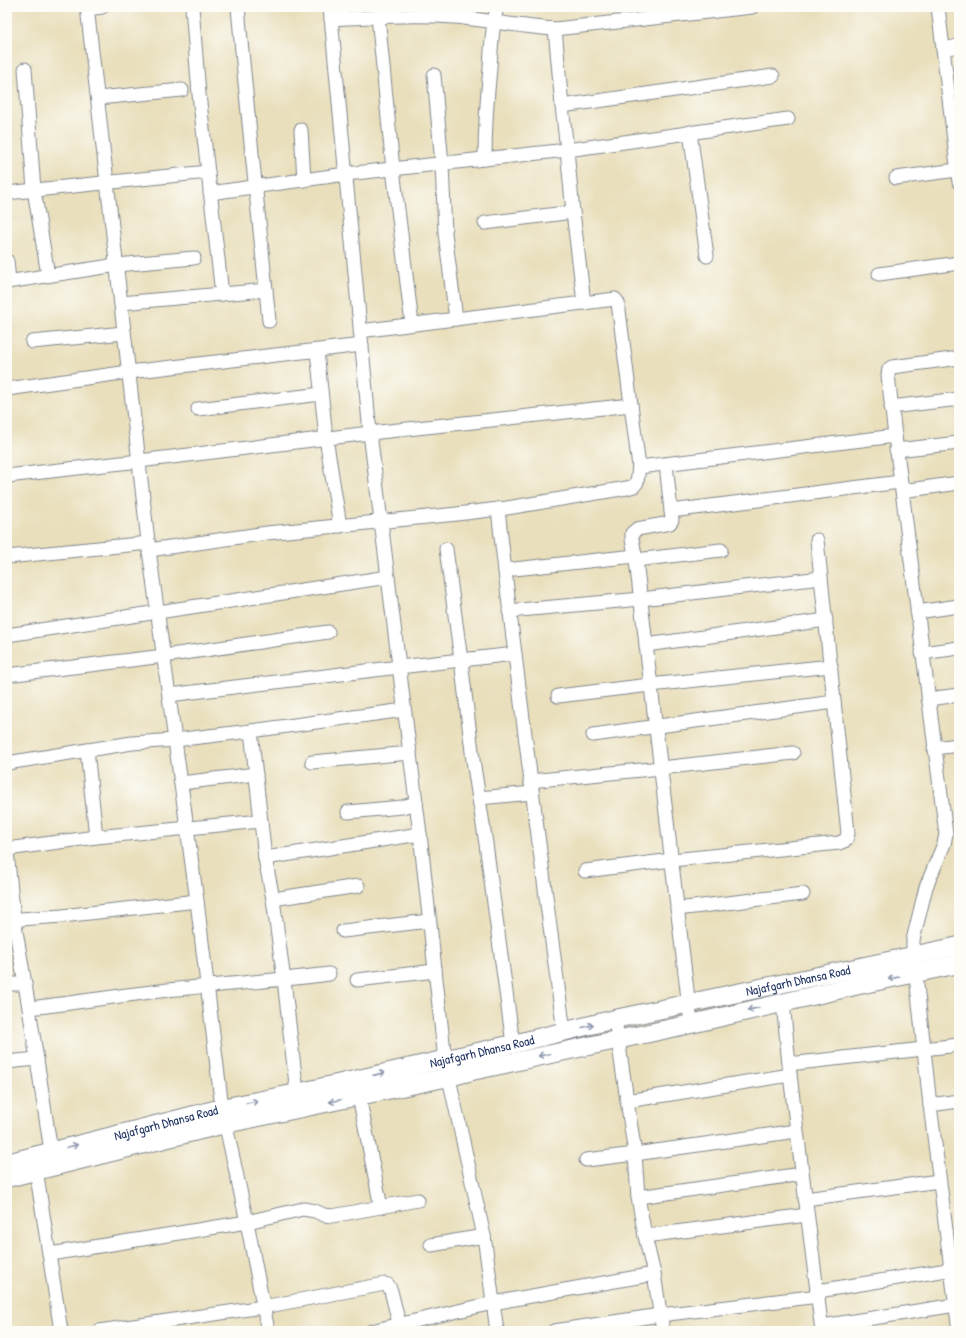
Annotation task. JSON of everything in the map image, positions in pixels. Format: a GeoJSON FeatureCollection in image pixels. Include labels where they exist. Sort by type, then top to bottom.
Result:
{"type":"FeatureCollection","features":[{"type":"Feature","properties":{"kind":"main road","name":"Najafgarh Dhansa Road"},"geometry":{"type":"LineString","coordinates":[[7,1178],[35,1163],[51,1151],[223,1116],[359,1096],[447,1068],[513,1044],[615,1019],[959,946]]}},
{"type":"Feature","properties":{"kind":"main road","name":"Najafgarh Dhansa Road"},"geometry":{"type":"LineString","coordinates":[[7,1163],[35,1163],[223,1116],[297,1093],[447,1068],[472,1071],[692,1024],[783,1002],[959,964]]}},
{"type":"Feature","properties":{"kind":"street"},"geometry":{"type":"LineString","coordinates":[[102,7],[87,8],[149,546],[197,901],[206,986],[223,1116],[247,1222],[268,1331]]}},
{"type":"Feature","properties":{"kind":"street"},"geometry":{"type":"LineString","coordinates":[[192,7],[199,94],[222,294]]}},
{"type":"Feature","properties":{"kind":"street"},"geometry":{"type":"LineString","coordinates":[[238,7],[269,321]]}},
{"type":"Feature","properties":{"kind":"street"},"geometry":{"type":"LineString","coordinates":[[485,160],[486,117],[494,22],[497,7]]}},
{"type":"Feature","properties":{"kind":"street"},"geometry":{"type":"LineString","coordinates":[[497,1331],[484,1236],[447,1068],[420,834],[370,433],[331,13],[378,16],[453,17],[528,28],[555,29],[752,7]]}},
{"type":"Feature","properties":{"kind":"street"},"geometry":{"type":"LineString","coordinates":[[896,178],[958,176],[938,7]]}},
{"type":"Feature","properties":{"kind":"street"},"geometry":{"type":"LineString","coordinates":[[378,16],[393,169],[412,324]]}},
{"type":"Feature","properties":{"kind":"street"},"geometry":{"type":"LineString","coordinates":[[555,29],[573,212],[584,303]]}},
{"type":"Feature","properties":{"kind":"street"},"geometry":{"type":"LineString","coordinates":[[943,49],[959,46]]}},
{"type":"Feature","properties":{"kind":"street"},"geometry":{"type":"LineString","coordinates":[[25,69],[34,190],[48,275]]}},
{"type":"Feature","properties":{"kind":"street"},"geometry":{"type":"LineString","coordinates":[[434,75],[442,164],[445,233],[456,319]]}},
{"type":"Feature","properties":{"kind":"street"},"geometry":{"type":"LineString","coordinates":[[562,106],[773,76]]}},
{"type":"Feature","properties":{"kind":"street"},"geometry":{"type":"LineString","coordinates":[[98,98],[182,90]]}},
{"type":"Feature","properties":{"kind":"street"},"geometry":{"type":"LineString","coordinates":[[210,193],[346,174],[567,150],[788,119]]}},
{"type":"Feature","properties":{"kind":"street"},"geometry":{"type":"LineString","coordinates":[[301,130],[304,180]]}},
{"type":"Feature","properties":{"kind":"street"},"geometry":{"type":"LineString","coordinates":[[690,132],[707,256]]}},
{"type":"Feature","properties":{"kind":"street"},"geometry":{"type":"LineString","coordinates":[[7,193],[107,181],[208,172]]}},
{"type":"Feature","properties":{"kind":"street"},"geometry":{"type":"LineString","coordinates":[[485,222],[573,212]]}},
{"type":"Feature","properties":{"kind":"street"},"geometry":{"type":"LineString","coordinates":[[7,261],[8,281],[117,265],[194,258]]}},
{"type":"Feature","properties":{"kind":"street"},"geometry":{"type":"LineString","coordinates":[[879,274],[959,263]]}},
{"type":"Feature","properties":{"kind":"street"},"geometry":{"type":"LineString","coordinates":[[121,304],[266,290]]}},
{"type":"Feature","properties":{"kind":"street"},"geometry":{"type":"LineString","coordinates":[[7,557],[149,546],[457,514],[498,509],[627,488],[634,486],[637,482],[639,467],[618,303],[616,300],[611,299],[360,331]]}},
{"type":"Feature","properties":{"kind":"street"},"geometry":{"type":"LineString","coordinates":[[32,342],[124,333]]}},
{"type":"Feature","properties":{"kind":"street"},"geometry":{"type":"LineString","coordinates":[[7,388],[129,372],[362,346]]}},
{"type":"Feature","properties":{"kind":"street"},"geometry":{"type":"LineString","coordinates":[[317,351],[326,438],[340,526]]}},
{"type":"Feature","properties":{"kind":"street"},"geometry":{"type":"LineString","coordinates":[[959,358],[892,367],[888,369],[894,436],[946,834],[944,844],[926,887],[913,940],[913,956],[939,1181],[955,1269],[956,1305],[959,1331]]}},
{"type":"Feature","properties":{"kind":"street"},"geometry":{"type":"LineString","coordinates":[[198,409],[321,394]]}},
{"type":"Feature","properties":{"kind":"street"},"geometry":{"type":"LineString","coordinates":[[892,408],[959,399]]}},
{"type":"Feature","properties":{"kind":"street"},"geometry":{"type":"LineString","coordinates":[[7,476],[139,462],[326,438],[631,405]]}},
{"type":"Feature","properties":{"kind":"street"},"geometry":{"type":"LineString","coordinates":[[639,467],[894,436]]}},
{"type":"Feature","properties":{"kind":"street"},"geometry":{"type":"LineString","coordinates":[[896,450],[959,442]]}},
{"type":"Feature","properties":{"kind":"street"},"geometry":{"type":"LineString","coordinates":[[666,464],[672,520],[670,523],[637,529],[632,533],[632,539],[692,1024]]}},
{"type":"Feature","properties":{"kind":"street"},"geometry":{"type":"LineString","coordinates":[[671,511],[901,487],[959,483]]}},
{"type":"Feature","properties":{"kind":"street"},"geometry":{"type":"LineString","coordinates":[[498,509],[531,787],[564,1032]]}},
{"type":"Feature","properties":{"kind":"street"},"geometry":{"type":"LineString","coordinates":[[585,871],[672,860],[839,843],[846,840],[848,833],[817,540]]}},
{"type":"Feature","properties":{"kind":"street"},"geometry":{"type":"LineString","coordinates":[[446,550],[473,760],[513,1044]]}},
{"type":"Feature","properties":{"kind":"street"},"geometry":{"type":"LineString","coordinates":[[505,570],[721,550]]}},
{"type":"Feature","properties":{"kind":"street"},"geometry":{"type":"LineString","coordinates":[[7,635],[388,577]]}},
{"type":"Feature","properties":{"kind":"street"},"geometry":{"type":"LineString","coordinates":[[509,611],[640,599],[821,578]]}},
{"type":"Feature","properties":{"kind":"street"},"geometry":{"type":"LineString","coordinates":[[917,612],[959,606]]}},
{"type":"Feature","properties":{"kind":"street"},"geometry":{"type":"LineString","coordinates":[[646,645],[826,620]]}},
{"type":"Feature","properties":{"kind":"street"},"geometry":{"type":"LineString","coordinates":[[7,675],[164,656],[328,632]]}},
{"type":"Feature","properties":{"kind":"street"},"geometry":{"type":"LineString","coordinates":[[922,653],[959,648]]}},
{"type":"Feature","properties":{"kind":"street"},"geometry":{"type":"LineString","coordinates":[[169,695],[515,654]]}},
{"type":"Feature","properties":{"kind":"street"},"geometry":{"type":"LineString","coordinates":[[558,696],[830,666]]}},
{"type":"Feature","properties":{"kind":"street"},"geometry":{"type":"LineString","coordinates":[[928,699],[959,695]]}},
{"type":"Feature","properties":{"kind":"street"},"geometry":{"type":"LineString","coordinates":[[592,735],[834,702]]}},
{"type":"Feature","properties":{"kind":"street"},"geometry":{"type":"LineString","coordinates":[[7,763],[132,743],[175,740],[251,731],[404,710]]}},
{"type":"Feature","properties":{"kind":"street"},"geometry":{"type":"LineString","coordinates":[[251,731],[265,858],[273,899],[297,1093]]}},
{"type":"Feature","properties":{"kind":"street"},"geometry":{"type":"LineString","coordinates":[[934,748],[959,745]]}},
{"type":"Feature","properties":{"kind":"street"},"geometry":{"type":"LineString","coordinates":[[87,750],[96,837]]}},
{"type":"Feature","properties":{"kind":"street"},"geometry":{"type":"LineString","coordinates":[[312,762],[410,753]]}},
{"type":"Feature","properties":{"kind":"street"},"geometry":{"type":"LineString","coordinates":[[479,798],[531,787],[660,768],[793,753]]}},
{"type":"Feature","properties":{"kind":"street"},"geometry":{"type":"LineString","coordinates":[[181,783],[256,774]]}},
{"type":"Feature","properties":{"kind":"street"},"geometry":{"type":"LineString","coordinates":[[348,812],[402,807],[416,803]]}},
{"type":"Feature","properties":{"kind":"street"},"geometry":{"type":"LineString","coordinates":[[51,1151],[29,1008],[11,920],[7,851],[96,837],[262,821]]}},
{"type":"Feature","properties":{"kind":"street"},"geometry":{"type":"LineString","coordinates":[[265,858],[420,834]]}},
{"type":"Feature","properties":{"kind":"street"},"geometry":{"type":"LineString","coordinates":[[273,899],[358,886]]}},
{"type":"Feature","properties":{"kind":"street"},"geometry":{"type":"LineString","coordinates":[[678,909],[803,894]]}},
{"type":"Feature","properties":{"kind":"street"},"geometry":{"type":"LineString","coordinates":[[11,920],[62,916],[197,901]]}},
{"type":"Feature","properties":{"kind":"street"},"geometry":{"type":"LineString","coordinates":[[343,932],[429,921]]}},
{"type":"Feature","properties":{"kind":"street"},"geometry":{"type":"LineString","coordinates":[[358,980],[435,971]]}},
{"type":"Feature","properties":{"kind":"street"},"geometry":{"type":"LineString","coordinates":[[29,1008],[168,990],[284,980],[329,974]]}},
{"type":"Feature","properties":{"kind":"street"},"geometry":{"type":"LineString","coordinates":[[7,984],[24,984]]}},
{"type":"Feature","properties":{"kind":"street"},"geometry":{"type":"LineString","coordinates":[[783,1002],[796,1131],[822,1328],[956,1305]]}},
{"type":"Feature","properties":{"kind":"street"},"geometry":{"type":"LineString","coordinates":[[615,1019],[635,1154],[638,1197],[654,1274],[663,1331]]}},
{"type":"Feature","properties":{"kind":"street"},"geometry":{"type":"LineString","coordinates":[[628,1100],[789,1069],[924,1048],[959,1045]]}},
{"type":"Feature","properties":{"kind":"street"},"geometry":{"type":"LineString","coordinates":[[7,1062],[37,1059]]}},
{"type":"Feature","properties":{"kind":"street"},"geometry":{"type":"LineString","coordinates":[[359,1096],[381,1207]]}},
{"type":"Feature","properties":{"kind":"street"},"geometry":{"type":"LineString","coordinates":[[930,1105],[959,1101]]}},
{"type":"Feature","properties":{"kind":"street"},"geometry":{"type":"LineString","coordinates":[[586,1160],[796,1131]]}},
{"type":"Feature","properties":{"kind":"street"},"geometry":{"type":"LineString","coordinates":[[35,1163],[61,1331]]}},
{"type":"Feature","properties":{"kind":"street"},"geometry":{"type":"LineString","coordinates":[[638,1197],[802,1174]]}},
{"type":"Feature","properties":{"kind":"street"},"geometry":{"type":"LineString","coordinates":[[805,1199],[939,1181]]}},
{"type":"Feature","properties":{"kind":"street"},"geometry":{"type":"LineString","coordinates":[[50,1254],[247,1222],[303,1209],[332,1216],[418,1200]]}},
{"type":"Feature","properties":{"kind":"street"},"geometry":{"type":"LineString","coordinates":[[645,1236],[807,1215]]}},
{"type":"Feature","properties":{"kind":"street"},"geometry":{"type":"LineString","coordinates":[[431,1245],[484,1236]]}},
{"type":"Feature","properties":{"kind":"street"},"geometry":{"type":"LineString","coordinates":[[554,1331],[818,1294],[955,1269]]}},
{"type":"Feature","properties":{"kind":"street"},"geometry":{"type":"LineString","coordinates":[[371,1331],[401,1328],[492,1303],[654,1274]]}},
{"type":"Feature","properties":{"kind":"street"},"geometry":{"type":"LineString","coordinates":[[99,1331],[263,1307],[384,1284],[388,1286],[391,1291],[401,1328]]}}]}
